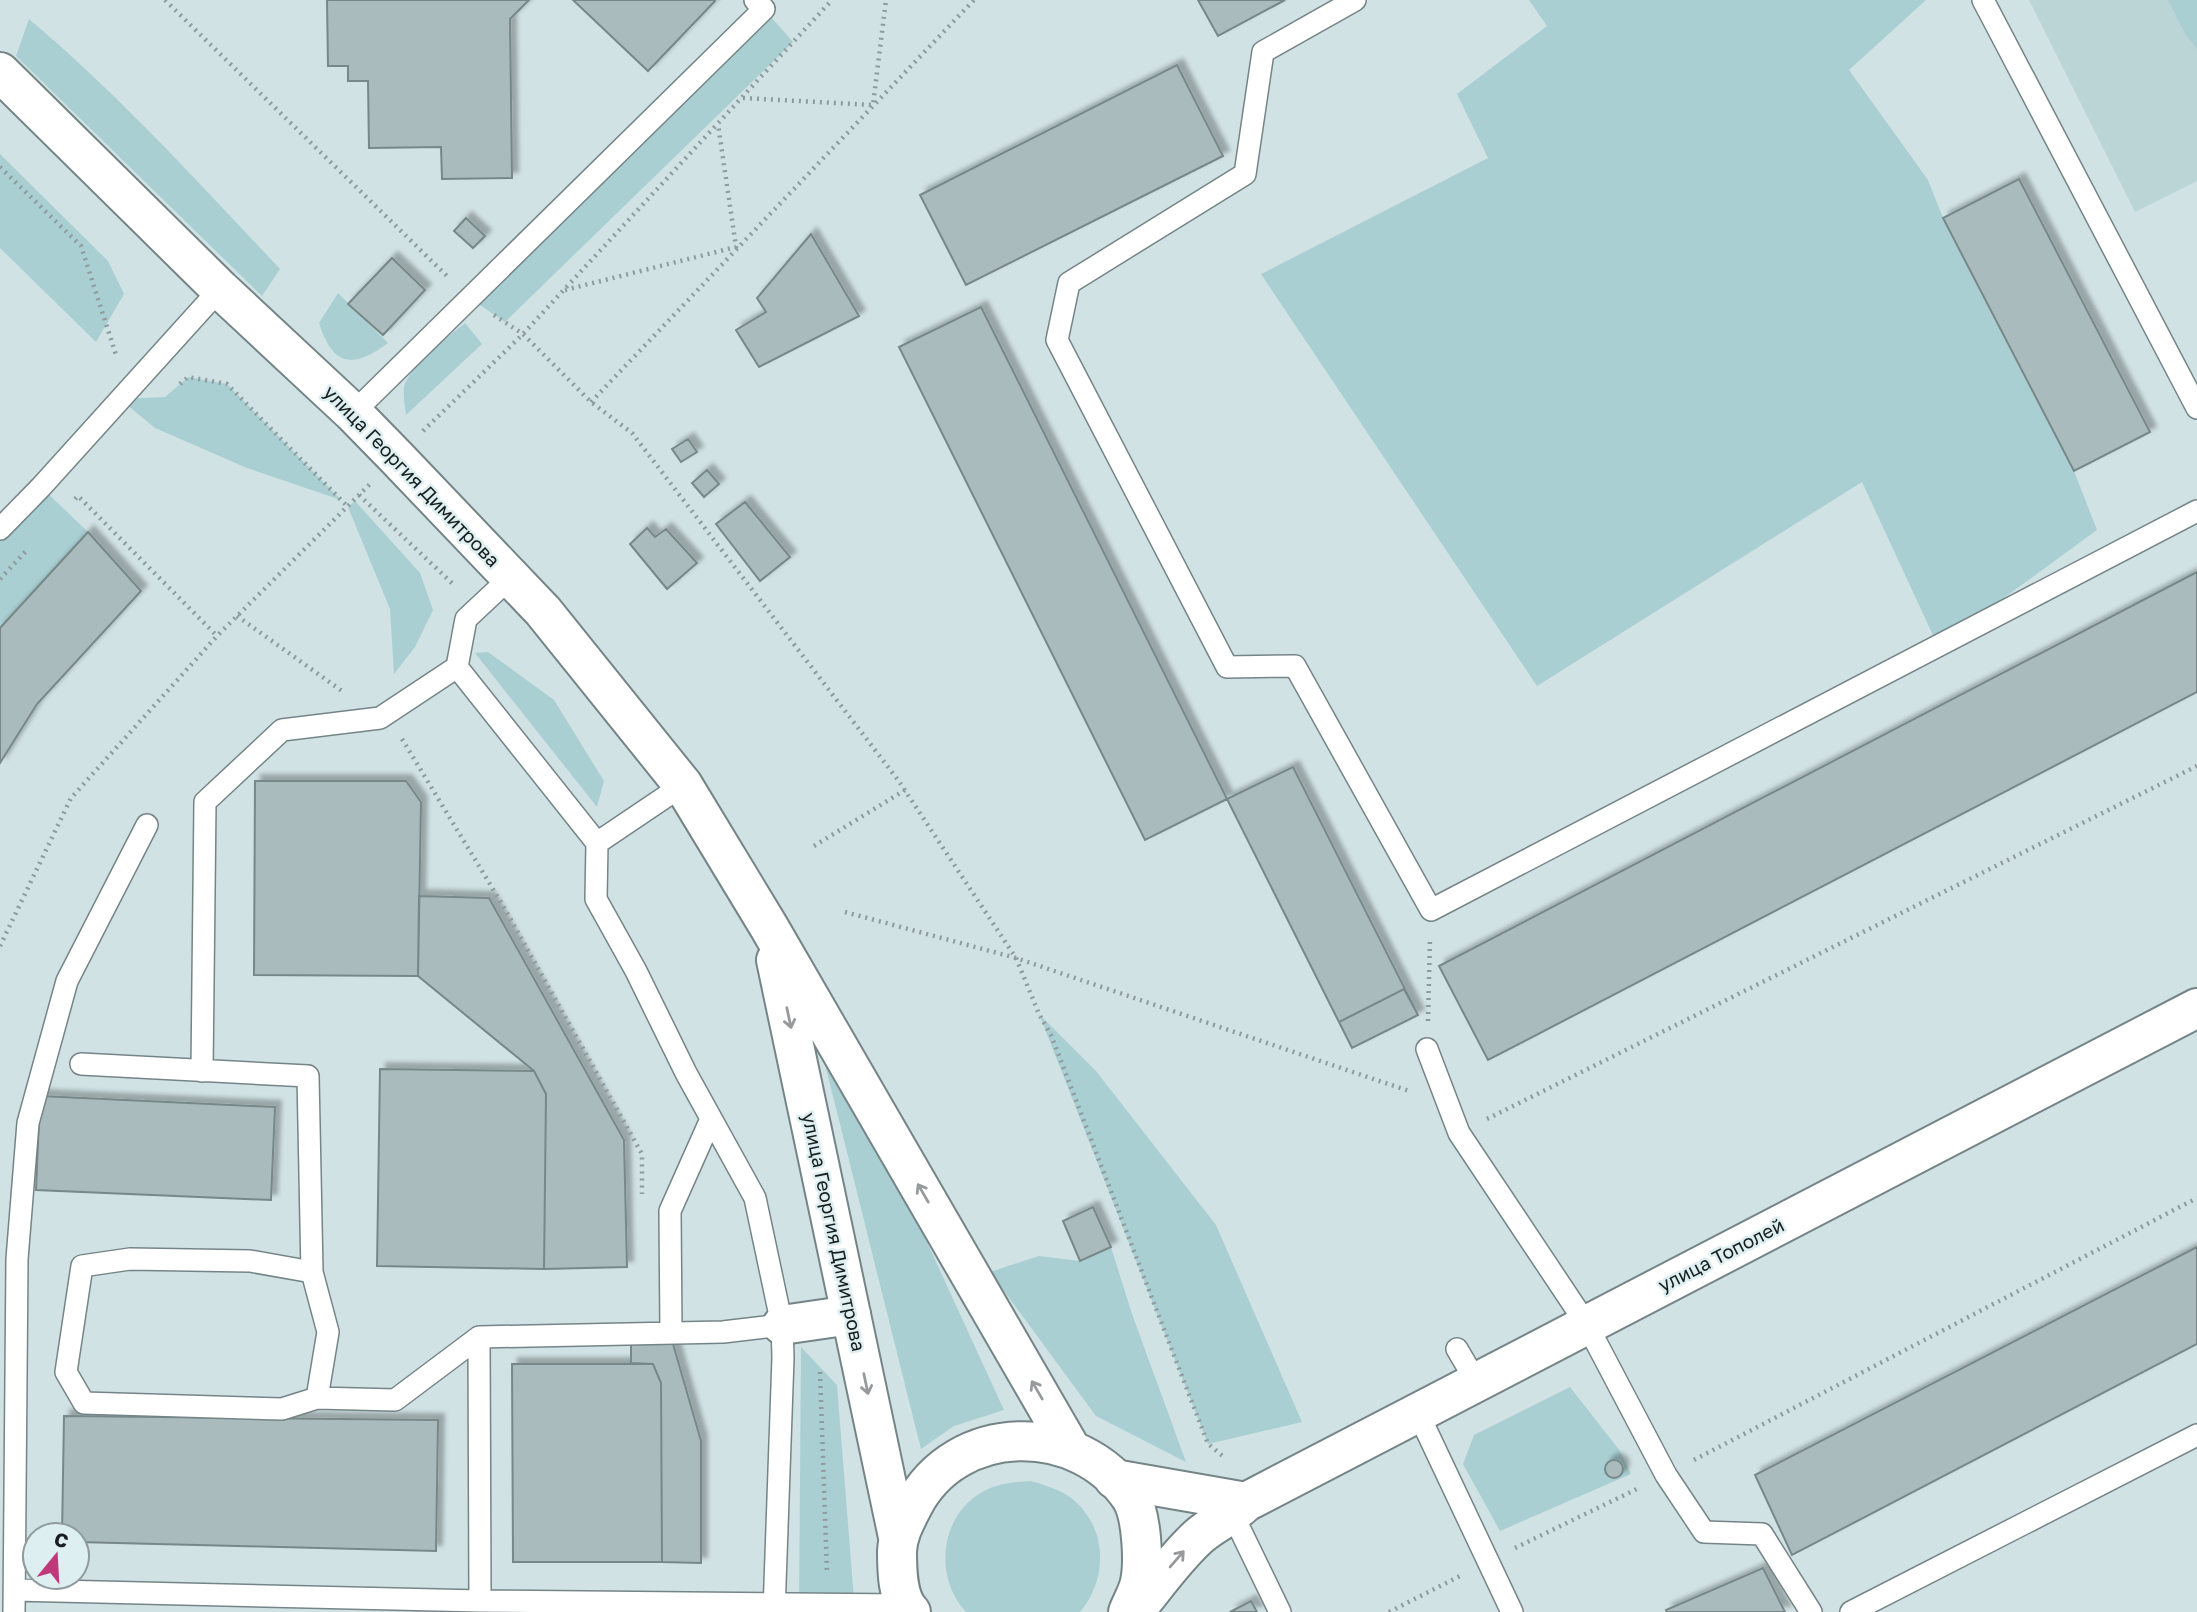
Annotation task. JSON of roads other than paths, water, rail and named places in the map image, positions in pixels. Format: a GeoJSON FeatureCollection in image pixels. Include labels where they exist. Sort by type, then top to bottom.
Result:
{"type":"FeatureCollection","features":[{"type":"Feature","properties":{"kind":"main road","name":"улица Георгия Димитрова"},"geometry":{"type":"LineString","coordinates":[[0,72],[220,289],[353,413],[396,457],[543,611],[683,785],[769,927],[1071,1449]]}},
{"type":"Feature","properties":{"kind":"main road","name":"улица Георгия Димитрова"},"geometry":{"type":"LineString","coordinates":[[769,927],[898,1537]]}},
{"type":"Feature","properties":{"kind":"main road","name":"улица Тополей"},"geometry":{"type":"LineString","coordinates":[[1134,1612],[1199,1535],[1239,1509],[1418,1413],[2197,1008]]}},
{"type":"Feature","properties":{"kind":"main road"},"geometry":{"type":"LineString","coordinates":[[782,1325],[851,1315]]}},
{"type":"Feature","properties":{"kind":"main road"},"geometry":{"type":"LineString","coordinates":[[906,1610],[897,1570],[898,1537],[919,1494],[945,1465],[982,1446],[1026,1439],[1071,1449],[1097,1463],[1132,1500],[1143,1554],[1140,1584],[1128,1612]]}},
{"type":"Feature","properties":{"kind":"main road"},"geometry":{"type":"LineString","coordinates":[[1114,1479],[1239,1509]]}},
{"type":"Feature","properties":{"kind":"lane"},"geometry":{"type":"LineString","coordinates":[[353,413],[764,9],[755,0]]}},
{"type":"Feature","properties":{"kind":"lane"},"geometry":{"type":"LineString","coordinates":[[1355,0],[1263,52],[1245,174],[1069,283],[1057,340],[1227,667],[1295,666],[1431,910],[2197,511]]}},
{"type":"Feature","properties":{"kind":"lane"},"geometry":{"type":"LineString","coordinates":[[1983,0],[2197,408]]}},
{"type":"Feature","properties":{"kind":"lane"},"geometry":{"type":"LineString","coordinates":[[0,529],[220,289]]}},
{"type":"Feature","properties":{"kind":"lane"},"geometry":{"type":"LineString","coordinates":[[202,1071],[205,802],[282,730],[380,718],[457,667],[466,619],[510,577]]}},
{"type":"Feature","properties":{"kind":"lane"},"geometry":{"type":"LineString","coordinates":[[457,667],[597,843],[596,899],[755,1198],[782,1325],[775,1608]]}},
{"type":"Feature","properties":{"kind":"lane"},"geometry":{"type":"LineString","coordinates":[[597,843],[683,785]]}},
{"type":"Feature","properties":{"kind":"lane"},"geometry":{"type":"LineString","coordinates":[[14,1612],[18,1259],[28,1123],[67,981],[146,825]]}},
{"type":"Feature","properties":{"kind":"lane"},"geometry":{"type":"LineString","coordinates":[[1427,1049],[1459,1133],[1587,1325],[1666,1475],[1704,1532],[1762,1534],[1811,1612]]}},
{"type":"Feature","properties":{"kind":"lane"},"geometry":{"type":"LineString","coordinates":[[81,1064],[308,1076],[312,1272],[328,1332],[317,1398]]}},
{"type":"Feature","properties":{"kind":"lane"},"geometry":{"type":"LineString","coordinates":[[671,1333],[670,1212],[711,1119]]}},
{"type":"Feature","properties":{"kind":"lane"},"geometry":{"type":"LineString","coordinates":[[312,1272],[250,1261],[130,1259],[82,1266],[66,1373],[84,1403],[282,1409],[317,1398],[396,1401],[479,1337],[723,1332],[782,1325]]}},
{"type":"Feature","properties":{"kind":"lane"},"geometry":{"type":"LineString","coordinates":[[479,1337],[480,1601]]}},
{"type":"Feature","properties":{"kind":"lane"},"geometry":{"type":"LineString","coordinates":[[1457,1349],[1477,1383]]}},
{"type":"Feature","properties":{"kind":"lane"},"geometry":{"type":"LineString","coordinates":[[1418,1413],[1512,1612]]}},
{"type":"Feature","properties":{"kind":"lane"},"geometry":{"type":"LineString","coordinates":[[1851,1612],[2197,1435]]}},
{"type":"Feature","properties":{"kind":"lane"},"geometry":{"type":"LineString","coordinates":[[1239,1509],[1280,1612]]}},
{"type":"Feature","properties":{"kind":"lane"},"geometry":{"type":"LineString","coordinates":[[15,1590],[480,1601],[512,1607],[775,1608],[828,1605],[906,1610]]}}]}
